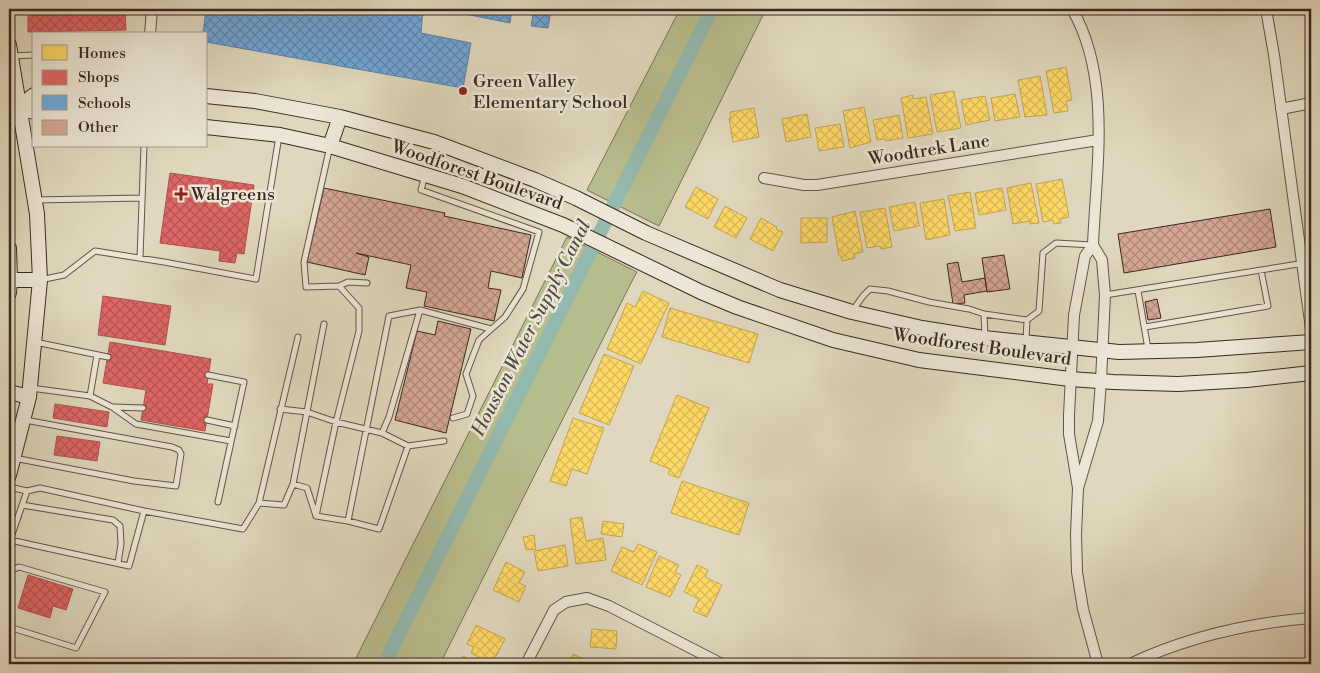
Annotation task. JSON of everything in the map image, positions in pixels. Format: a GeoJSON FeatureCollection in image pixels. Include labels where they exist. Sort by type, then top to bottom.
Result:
{"type":"FeatureCollection","features":[{"type":"Feature","properties":{"kind":"main road"},"geometry":{"type":"LineString","coordinates":[[9,475],[30,392],[40,280],[37,214],[14,107],[10,51]]}},
{"type":"Feature","properties":{"kind":"main road"},"geometry":{"type":"LineString","coordinates":[[14,107],[32,96]]}},
{"type":"Feature","properties":{"kind":"main road","name":"Woodforest Boulevard"},"geometry":{"type":"LineString","coordinates":[[208,96],[254,101],[340,117],[434,142],[493,163],[576,198],[646,233],[780,290],[852,312],[922,328],[984,338],[1072,348],[1148,352],[1311,342]]}},
{"type":"Feature","properties":{"kind":"main road"},"geometry":{"type":"LineString","coordinates":[[14,107],[32,112]]}},
{"type":"Feature","properties":{"kind":"main road"},"geometry":{"type":"LineString","coordinates":[[330,146],[340,117]]}},
{"type":"Feature","properties":{"kind":"main road","name":"Woodforest Boulevard"},"geometry":{"type":"LineString","coordinates":[[208,127],[280,135],[330,146],[462,186],[564,226],[701,292],[737,306],[833,340],[919,360],[1070,379],[1178,384],[1247,380],[1311,373]]}},
{"type":"Feature","properties":{"kind":"main road"},"geometry":{"type":"LineString","coordinates":[[9,248],[9,284],[40,280]]}},
{"type":"Feature","properties":{"kind":"main road"},"geometry":{"type":"LineString","coordinates":[[9,392],[30,392]]}},
{"type":"Feature","properties":{"kind":"street"},"geometry":{"type":"LineString","coordinates":[[150,32],[152,9]]}},
{"type":"Feature","properties":{"kind":"street"},"geometry":{"type":"LineString","coordinates":[[1072,9],[1085,35],[1094,63],[1098,90],[1098,140],[1093,245],[1085,256],[1074,315],[1069,434],[1078,488],[1077,572],[1083,609],[1098,664]]}},
{"type":"Feature","properties":{"kind":"street"},"geometry":{"type":"LineString","coordinates":[[1266,9],[1307,263],[1311,329]]}},
{"type":"Feature","properties":{"kind":"street"},"geometry":{"type":"LineString","coordinates":[[1281,108],[1311,103]]}},
{"type":"Feature","properties":{"kind":"street","name":"Woodtrek Lane"},"geometry":{"type":"LineString","coordinates":[[764,178],[798,185],[816,184],[1098,140]]}},
{"type":"Feature","properties":{"kind":"street"},"geometry":{"type":"LineString","coordinates":[[1078,488],[1098,421],[1101,381],[1105,295],[1102,260],[1093,245]]}},
{"type":"Feature","properties":{"kind":"street"},"geometry":{"type":"LineString","coordinates":[[526,664],[554,610],[569,602],[587,598],[609,606],[722,664]]}},
{"type":"Feature","properties":{"kind":"street"},"geometry":{"type":"LineString","coordinates":[[1130,664],[1151,654],[1234,628],[1311,618]]}},
{"type":"Feature","properties":{"kind":"lane"},"geometry":{"type":"LineString","coordinates":[[10,51],[32,55]]}},
{"type":"Feature","properties":{"kind":"lane"},"geometry":{"type":"LineString","coordinates":[[40,280],[64,275],[95,251],[256,279],[280,135]]}},
{"type":"Feature","properties":{"kind":"lane"},"geometry":{"type":"LineString","coordinates":[[330,146],[304,262],[306,287],[339,286],[348,282],[367,283]]}},
{"type":"Feature","properties":{"kind":"lane"},"geometry":{"type":"LineString","coordinates":[[140,258],[144,148]]}},
{"type":"Feature","properties":{"kind":"lane"},"geometry":{"type":"LineString","coordinates":[[425,174],[421,190],[539,232],[523,289],[505,317],[479,340],[466,374],[473,396],[467,414],[452,418]]}},
{"type":"Feature","properties":{"kind":"lane"},"geometry":{"type":"LineString","coordinates":[[34,200],[142,198]]}},
{"type":"Feature","properties":{"kind":"lane"},"geometry":{"type":"LineString","coordinates":[[852,312],[870,289],[888,291],[984,314],[1027,320],[1039,311],[1043,253],[1056,244],[1093,245]]}},
{"type":"Feature","properties":{"kind":"lane"},"geometry":{"type":"LineString","coordinates":[[1105,295],[1307,263]]}},
{"type":"Feature","properties":{"kind":"lane"},"geometry":{"type":"LineString","coordinates":[[1145,327],[1268,306],[1261,270]]}},
{"type":"Feature","properties":{"kind":"lane"},"geometry":{"type":"LineString","coordinates":[[316,516],[336,422],[359,331],[359,308],[339,286]]}},
{"type":"Feature","properties":{"kind":"lane"},"geometry":{"type":"LineString","coordinates":[[1138,291],[1148,352]]}},
{"type":"Feature","properties":{"kind":"lane"},"geometry":{"type":"LineString","coordinates":[[348,521],[389,316],[420,310],[491,329]]}},
{"type":"Feature","properties":{"kind":"lane"},"geometry":{"type":"LineString","coordinates":[[382,433],[389,417],[420,310]]}},
{"type":"Feature","properties":{"kind":"lane"},"geometry":{"type":"LineString","coordinates":[[984,314],[986,330],[984,338]]}},
{"type":"Feature","properties":{"kind":"lane"},"geometry":{"type":"LineString","coordinates":[[1026,343],[1027,320]]}},
{"type":"Feature","properties":{"kind":"lane"},"geometry":{"type":"LineString","coordinates":[[259,503],[284,505],[293,484],[324,324]]}},
{"type":"Feature","properties":{"kind":"lane"},"geometry":{"type":"LineString","coordinates":[[9,487],[27,491],[40,488],[144,512],[243,529],[259,503],[298,337]]}},
{"type":"Feature","properties":{"kind":"lane"},"geometry":{"type":"LineString","coordinates":[[34,342],[108,357]]}},
{"type":"Feature","properties":{"kind":"lane"},"geometry":{"type":"LineString","coordinates":[[90,396],[97,355]]}},
{"type":"Feature","properties":{"kind":"lane"},"geometry":{"type":"LineString","coordinates":[[208,375],[244,382],[218,502]]}},
{"type":"Feature","properties":{"kind":"lane"},"geometry":{"type":"LineString","coordinates":[[30,392],[90,396],[112,407],[136,424],[231,441]]}},
{"type":"Feature","properties":{"kind":"lane"},"geometry":{"type":"LineString","coordinates":[[112,407],[143,408]]}},
{"type":"Feature","properties":{"kind":"lane"},"geometry":{"type":"LineString","coordinates":[[280,409],[307,412],[336,422],[382,433],[408,446],[444,441]]}},
{"type":"Feature","properties":{"kind":"lane"},"geometry":{"type":"LineString","coordinates":[[13,458],[134,481],[176,486],[180,450],[23,420]]}},
{"type":"Feature","properties":{"kind":"lane"},"geometry":{"type":"LineString","coordinates":[[207,420],[235,426]]}},
{"type":"Feature","properties":{"kind":"lane"},"geometry":{"type":"LineString","coordinates":[[316,516],[348,521],[379,529],[408,446]]}},
{"type":"Feature","properties":{"kind":"lane"},"geometry":{"type":"LineString","coordinates":[[293,484],[307,488],[316,516]]}},
{"type":"Feature","properties":{"kind":"lane"},"geometry":{"type":"LineString","coordinates":[[27,491],[9,540],[129,566],[144,512]]}},
{"type":"Feature","properties":{"kind":"lane"},"geometry":{"type":"LineString","coordinates":[[22,505],[113,520],[120,526],[121,532],[118,563]]}},
{"type":"Feature","properties":{"kind":"lane"},"geometry":{"type":"LineString","coordinates":[[9,572],[19,566],[105,592],[76,648],[9,627]]}},
{"type":"Feature","properties":{"kind":"green space"},"geometry":{"type":"Polygon","coordinates":[[[680,9],[766,9],[659,226],[587,190],[680,9]]]}},
{"type":"Feature","properties":{"kind":"green space"},"geometry":{"type":"Polygon","coordinates":[[[567,237],[637,272],[440,664],[353,664],[567,237]]]}},
{"type":"Feature","properties":{"kind":"building: Homes"},"geometry":{"type":"Polygon","coordinates":[[[1066,67],[1072,100],[1066,101],[1068,111],[1054,113],[1046,71],[1066,67]]]}},
{"type":"Feature","properties":{"kind":"building: Homes"},"geometry":{"type":"Polygon","coordinates":[[[1040,76],[1047,115],[1025,117],[1018,80],[1040,76]]]}},
{"type":"Feature","properties":{"kind":"building: Homes"},"geometry":{"type":"Polygon","coordinates":[[[954,91],[961,128],[937,132],[930,95],[954,91]]]}},
{"type":"Feature","properties":{"kind":"building: Homes"},"geometry":{"type":"Polygon","coordinates":[[[1015,94],[1020,117],[995,121],[991,98],[1015,94]]]}},
{"type":"Feature","properties":{"kind":"building: Homes"},"geometry":{"type":"Polygon","coordinates":[[[913,95],[913,99],[926,97],[933,134],[908,138],[901,98],[913,95]]]}},
{"type":"Feature","properties":{"kind":"building: Homes"},"geometry":{"type":"Polygon","coordinates":[[[985,96],[990,120],[966,125],[961,100],[985,96]]]}},
{"type":"Feature","properties":{"kind":"building: Homes"},"geometry":{"type":"Polygon","coordinates":[[[864,107],[871,142],[850,148],[843,111],[864,107]]]}},
{"type":"Feature","properties":{"kind":"building: Homes"},"geometry":{"type":"Polygon","coordinates":[[[754,108],[759,137],[733,142],[729,118],[731,118],[730,112],[754,108]]]}},
{"type":"Feature","properties":{"kind":"building: Homes"},"geometry":{"type":"Polygon","coordinates":[[[807,114],[811,137],[786,142],[782,119],[807,114]]]}},
{"type":"Feature","properties":{"kind":"building: Homes"},"geometry":{"type":"Polygon","coordinates":[[[899,115],[903,138],[886,141],[886,139],[877,140],[873,120],[899,115]]]}},
{"type":"Feature","properties":{"kind":"building: Homes"},"geometry":{"type":"Polygon","coordinates":[[[840,124],[844,147],[819,151],[815,128],[840,124]]]}},
{"type":"Feature","properties":{"kind":"building: Homes"},"geometry":{"type":"Polygon","coordinates":[[[1062,179],[1069,217],[1060,219],[1061,223],[1054,224],[1053,220],[1043,222],[1036,184],[1062,179]]]}},
{"type":"Feature","properties":{"kind":"building: Homes"},"geometry":{"type":"Polygon","coordinates":[[[1031,183],[1039,223],[1030,224],[1030,221],[1013,224],[1007,188],[1031,183]]]}},
{"type":"Feature","properties":{"kind":"building: Homes"},"geometry":{"type":"Polygon","coordinates":[[[696,187],[718,199],[708,219],[685,207],[696,187]]]}},
{"type":"Feature","properties":{"kind":"building: Homes"},"geometry":{"type":"Polygon","coordinates":[[[1002,188],[1006,210],[979,215],[975,193],[1002,188]]]}},
{"type":"Feature","properties":{"kind":"building: Homes"},"geometry":{"type":"Polygon","coordinates":[[[970,192],[976,228],[955,231],[948,196],[970,192]]]}},
{"type":"Feature","properties":{"kind":"building: Homes"},"geometry":{"type":"Polygon","coordinates":[[[944,199],[950,235],[926,240],[920,203],[944,199]]]}},
{"type":"Feature","properties":{"kind":"building: Homes"},"geometry":{"type":"Polygon","coordinates":[[[915,202],[919,226],[894,231],[889,207],[915,202]]]}},
{"type":"Feature","properties":{"kind":"building: Homes"},"geometry":{"type":"Polygon","coordinates":[[[725,206],[747,218],[736,238],[714,227],[725,206]]]}},
{"type":"Feature","properties":{"kind":"building: Homes"},"geometry":{"type":"Polygon","coordinates":[[[885,208],[892,247],[881,249],[880,246],[867,248],[860,212],[885,208]]]}},
{"type":"Feature","properties":{"kind":"building: Homes"},"geometry":{"type":"Polygon","coordinates":[[[855,211],[863,252],[854,254],[855,258],[842,261],[841,256],[839,256],[832,217],[855,211]]]}},
{"type":"Feature","properties":{"kind":"building: Homes"},"geometry":{"type":"Polygon","coordinates":[[[761,218],[783,232],[773,251],[750,239],[761,218]]]}},
{"type":"Feature","properties":{"kind":"building: Homes"},"geometry":{"type":"Polygon","coordinates":[[[801,218],[827,218],[827,242],[801,243],[801,218]]]}},
{"type":"Feature","properties":{"kind":"building: Homes"},"geometry":{"type":"Polygon","coordinates":[[[643,291],[669,303],[641,364],[607,349],[627,303],[635,307],[643,291]]]}},
{"type":"Feature","properties":{"kind":"building: Homes"},"geometry":{"type":"Polygon","coordinates":[[[670,308],[758,334],[749,363],[662,337],[670,308]]]}},
{"type":"Feature","properties":{"kind":"building: Homes"},"geometry":{"type":"Polygon","coordinates":[[[604,354],[634,366],[609,425],[579,413],[604,354]]]}},
{"type":"Feature","properties":{"kind":"building: Homes"},"geometry":{"type":"Polygon","coordinates":[[[677,395],[709,408],[679,478],[668,474],[670,469],[650,461],[677,395]]]}},
{"type":"Feature","properties":{"kind":"building: Homes"},"geometry":{"type":"Polygon","coordinates":[[[573,418],[604,428],[587,474],[572,469],[566,486],[550,481],[573,418]]]}},
{"type":"Feature","properties":{"kind":"building: Homes"},"geometry":{"type":"Polygon","coordinates":[[[682,481],[749,503],[739,535],[671,513],[682,481]]]}},
{"type":"Feature","properties":{"kind":"building: Homes"},"geometry":{"type":"Polygon","coordinates":[[[582,517],[586,541],[603,538],[606,560],[576,564],[570,519],[582,517]]]}},
{"type":"Feature","properties":{"kind":"building: Homes"},"geometry":{"type":"Polygon","coordinates":[[[603,521],[624,524],[622,537],[601,534],[603,521]]]}},
{"type":"Feature","properties":{"kind":"building: Homes"},"geometry":{"type":"Polygon","coordinates":[[[534,535],[536,549],[526,550],[523,537],[534,535]]]}},
{"type":"Feature","properties":{"kind":"building: Homes"},"geometry":{"type":"Polygon","coordinates":[[[638,544],[657,552],[642,585],[611,571],[622,547],[634,552],[638,544]]]}},
{"type":"Feature","properties":{"kind":"building: Homes"},"geometry":{"type":"Polygon","coordinates":[[[565,545],[568,566],[538,571],[534,551],[565,545]]]}},
{"type":"Feature","properties":{"kind":"building: Homes"},"geometry":{"type":"Polygon","coordinates":[[[659,556],[679,565],[675,572],[681,575],[670,597],[646,587],[659,556]]]}},
{"type":"Feature","properties":{"kind":"building: Homes"},"geometry":{"type":"Polygon","coordinates":[[[506,562],[525,572],[519,583],[526,586],[519,602],[493,590],[506,562]]]}},
{"type":"Feature","properties":{"kind":"building: Homes"},"geometry":{"type":"Polygon","coordinates":[[[697,565],[708,570],[705,577],[722,585],[707,617],[693,611],[699,599],[684,592],[697,565]]]}},
{"type":"Feature","properties":{"kind":"building: Homes"},"geometry":{"type":"Polygon","coordinates":[[[476,625],[505,639],[492,664],[471,653],[474,647],[467,644],[476,625]]]}},
{"type":"Feature","properties":{"kind":"building: Homes"},"geometry":{"type":"Polygon","coordinates":[[[592,629],[617,631],[616,649],[590,647],[592,629]]]}},
{"type":"Feature","properties":{"kind":"building: Homes"},"geometry":{"type":"Polygon","coordinates":[[[573,654],[595,664],[568,664],[573,654]]]}},
{"type":"Feature","properties":{"kind":"building: Homes"},"geometry":{"type":"Polygon","coordinates":[[[463,656],[479,664],[459,664],[463,656]]]}},
{"type":"Feature","properties":{"kind":"building: Shops"},"geometry":{"type":"Polygon","coordinates":[[[28,9],[125,9],[126,30],[28,32],[28,9]]]}},
{"type":"Feature","properties":{"kind":"building: Shops","name":"Walgreens"},"geometry":{"type":"Polygon","coordinates":[[[170,173],[254,185],[244,254],[237,253],[235,263],[219,261],[220,251],[160,243],[170,173]]]}},
{"type":"Feature","properties":{"kind":"building: Shops"},"geometry":{"type":"Polygon","coordinates":[[[103,296],[171,306],[165,345],[98,335],[103,296]]]}},
{"type":"Feature","properties":{"kind":"building: Shops"},"geometry":{"type":"Polygon","coordinates":[[[110,342],[211,359],[207,384],[213,384],[205,431],[141,420],[146,390],[103,383],[110,342]]]}},
{"type":"Feature","properties":{"kind":"building: Shops"},"geometry":{"type":"Polygon","coordinates":[[[55,404],[109,412],[107,427],[53,418],[55,404]]]}},
{"type":"Feature","properties":{"kind":"building: Shops"},"geometry":{"type":"Polygon","coordinates":[[[57,436],[100,442],[97,461],[54,455],[57,436]]]}},
{"type":"Feature","properties":{"kind":"building: Shops"},"geometry":{"type":"Polygon","coordinates":[[[28,575],[73,589],[66,610],[53,606],[50,618],[18,608],[28,575]]]}},
{"type":"Feature","properties":{"kind":"building: Schools"},"geometry":{"type":"Polygon","coordinates":[[[206,9],[423,9],[421,33],[471,43],[463,88],[208,42],[208,32],[203,32],[206,9]]]}},
{"type":"Feature","properties":{"kind":"building: Schools"},"geometry":{"type":"Polygon","coordinates":[[[440,9],[512,9],[510,23],[440,9]]]}},
{"type":"Feature","properties":{"kind":"building: Schools"},"geometry":{"type":"Polygon","coordinates":[[[534,9],[551,9],[548,28],[531,26],[534,9]]]}},
{"type":"Feature","properties":{"kind":"building: Other"},"geometry":{"type":"Polygon","coordinates":[[[324,188],[445,213],[444,216],[531,235],[522,278],[491,271],[488,288],[501,290],[494,321],[424,306],[427,292],[406,288],[411,265],[356,253],[369,257],[365,275],[307,262],[324,188]]]}},
{"type":"Feature","properties":{"kind":"building: Other"},"geometry":{"type":"Polygon","coordinates":[[[1270,209],[1276,247],[1124,273],[1118,234],[1270,209]]]}},
{"type":"Feature","properties":{"kind":"building: Other"},"geometry":{"type":"Polygon","coordinates":[[[1004,255],[1010,289],[987,292],[982,258],[1004,255]]]}},
{"type":"Feature","properties":{"kind":"building: Other"},"geometry":{"type":"Polygon","coordinates":[[[958,262],[962,282],[985,278],[987,291],[964,295],[965,303],[953,304],[947,264],[958,262]]]}},
{"type":"Feature","properties":{"kind":"building: Other"},"geometry":{"type":"Polygon","coordinates":[[[1157,299],[1161,318],[1148,320],[1145,302],[1157,299]]]}},
{"type":"Feature","properties":{"kind":"building: Other"},"geometry":{"type":"Polygon","coordinates":[[[438,321],[471,329],[446,433],[395,420],[417,331],[435,335],[438,321]]]}},
{"type":"Feature","properties":{"kind":"waterway","name":"Houston Water Supply Canal"},"geometry":{"type":"LineString","coordinates":[[384,664],[712,9]]}},
{"type":"Feature","properties":{"kind":"place","name":"Green Valley Elementary School"},"geometry":{"type":"Point","coordinates":[463,91]}},
{"type":"Feature","properties":{"kind":"place","name":"Walgreens"},"geometry":{"type":"Point","coordinates":[181,194]}}]}
